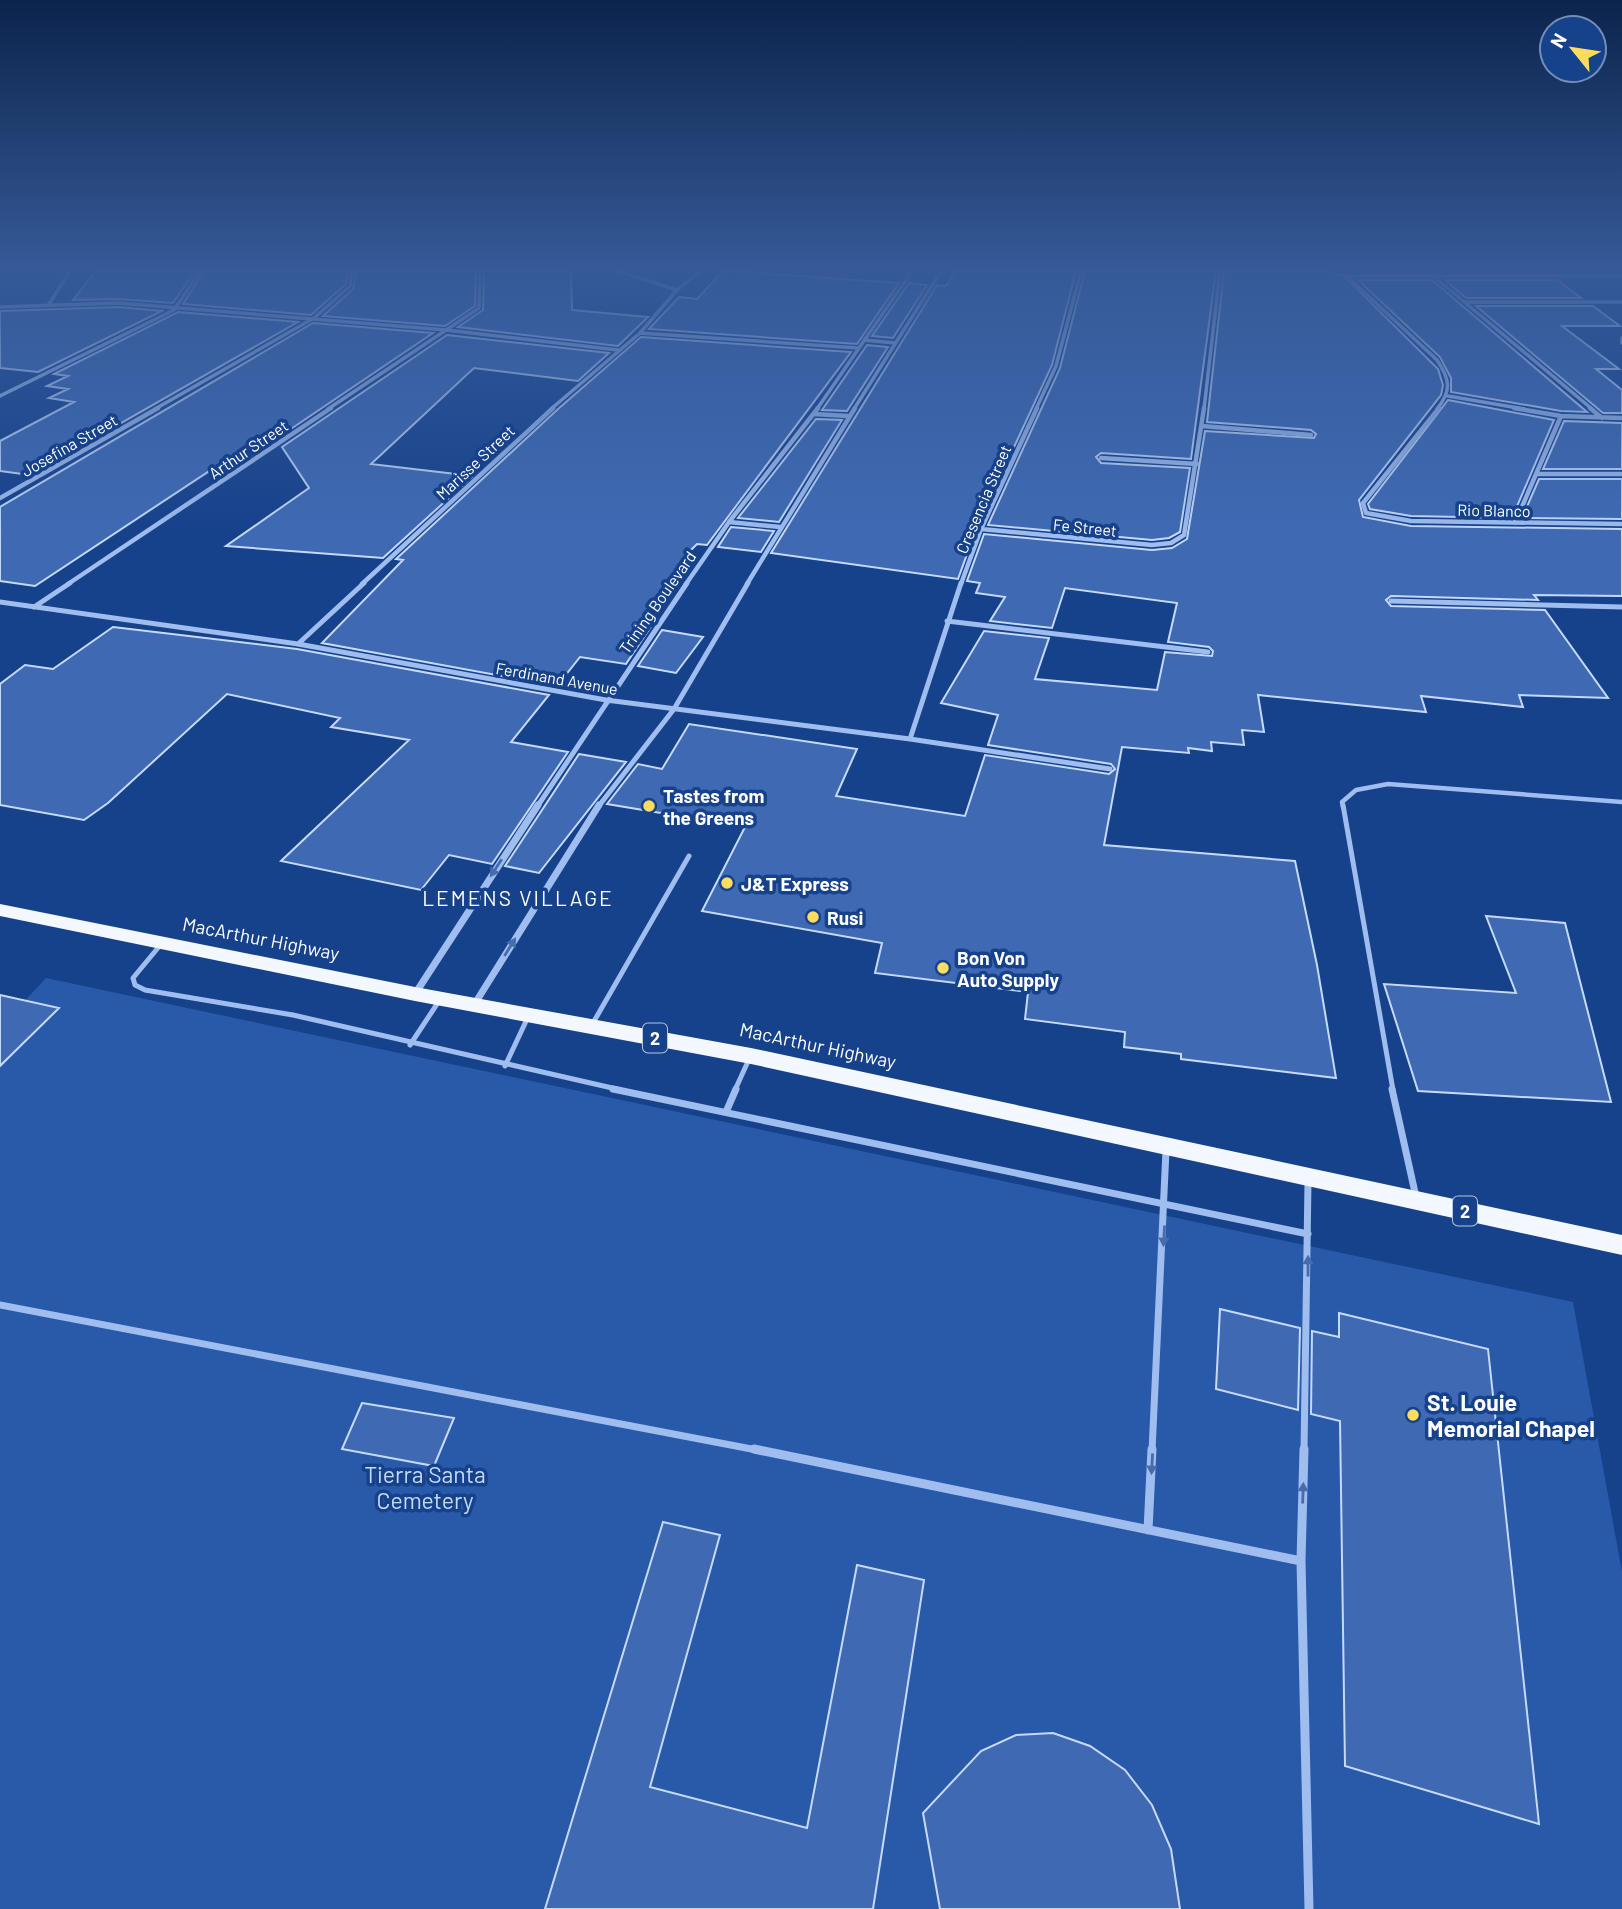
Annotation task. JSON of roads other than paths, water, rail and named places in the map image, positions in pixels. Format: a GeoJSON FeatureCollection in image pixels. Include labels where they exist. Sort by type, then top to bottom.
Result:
{"type":"FeatureCollection","features":[{"type":"Feature","properties":{"kind":"highway","name":"MacArthur Highway"},"geometry":{"type":"LineString","coordinates":[[0,910],[440,999],[751,1056],[1622,1245]]}},
{"type":"Feature","properties":{"kind":"street"},"geometry":{"type":"LineString","coordinates":[[0,396],[73,360]]}},
{"type":"Feature","properties":{"kind":"street","name":"Josefina Street"},"geometry":{"type":"LineString","coordinates":[[0,498],[241,360]]}},
{"type":"Feature","properties":{"kind":"street","name":"Arthur Street"},"geometry":{"type":"LineString","coordinates":[[34,607],[401,360]]}},
{"type":"Feature","properties":{"kind":"street","name":"Marisse Street"},"geometry":{"type":"LineString","coordinates":[[298,644],[607,360]]}},
{"type":"Feature","properties":{"kind":"street","name":"Trining Boulevard"},"geometry":{"type":"LineString","coordinates":[[415,994],[606,700],[729,522],[814,414],[850,360]]}},
{"type":"Feature","properties":{"kind":"street"},"geometry":{"type":"LineString","coordinates":[[474,1005],[596,811],[674,709],[780,527],[884,360]]}},
{"type":"Feature","properties":{"kind":"street","name":"Cresencia Street"},"geometry":{"type":"LineString","coordinates":[[909,739],[947,621],[981,529],[1058,360]]}},
{"type":"Feature","properties":{"kind":"street"},"geometry":{"type":"LineString","coordinates":[[1101,458],[1197,464],[1210,360]]}},
{"type":"Feature","properties":{"kind":"street"},"geometry":{"type":"LineString","coordinates":[[1437,360],[1448,376],[1448,396],[1561,416],[1622,418]]}},
{"type":"Feature","properties":{"kind":"street"},"geometry":{"type":"LineString","coordinates":[[1535,360],[1602,418]]}},
{"type":"Feature","properties":{"kind":"street","name":"Rio Blanco"},"geometry":{"type":"LineString","coordinates":[[1448,396],[1363,503],[1366,513],[1411,521],[1622,524]]}},
{"type":"Feature","properties":{"kind":"street"},"geometry":{"type":"LineString","coordinates":[[814,414],[848,416]]}},
{"type":"Feature","properties":{"kind":"street"},"geometry":{"type":"LineString","coordinates":[[1515,523],[1561,416]]}},
{"type":"Feature","properties":{"kind":"street"},"geometry":{"type":"LineString","coordinates":[[1202,426],[1311,435]]}},
{"type":"Feature","properties":{"kind":"street","name":"Fe Street"},"geometry":{"type":"LineString","coordinates":[[981,529],[1152,545],[1171,543],[1184,535],[1197,464]]}},
{"type":"Feature","properties":{"kind":"street"},"geometry":{"type":"LineString","coordinates":[[1536,474],[1622,474]]}},
{"type":"Feature","properties":{"kind":"street"},"geometry":{"type":"LineString","coordinates":[[729,522],[780,527]]}},
{"type":"Feature","properties":{"kind":"street"},"geometry":{"type":"LineString","coordinates":[[1391,601],[1622,607]]}},
{"type":"Feature","properties":{"kind":"street","name":"Ferdinand Avenue"},"geometry":{"type":"LineString","coordinates":[[0,602],[298,644],[606,700],[909,739],[1110,769]]}},
{"type":"Feature","properties":{"kind":"street"},"geometry":{"type":"LineString","coordinates":[[947,621],[1208,652]]}},
{"type":"Feature","properties":{"kind":"lane"},"geometry":{"type":"LineString","coordinates":[[1417,1200],[1396,1110],[1342,802],[1356,790],[1388,784],[1622,802]]}},
{"type":"Feature","properties":{"kind":"lane"},"geometry":{"type":"LineString","coordinates":[[591,1026],[689,856]]}},
{"type":"Feature","properties":{"kind":"lane"},"geometry":{"type":"LineString","coordinates":[[162,943],[133,978],[135,985],[145,990],[293,1016],[505,1066],[1308,1234]]}},
{"type":"Feature","properties":{"kind":"lane"},"geometry":{"type":"LineString","coordinates":[[410,1045],[440,999]]}},
{"type":"Feature","properties":{"kind":"lane"},"geometry":{"type":"LineString","coordinates":[[505,1066],[529,1014]]}},
{"type":"Feature","properties":{"kind":"lane"},"geometry":{"type":"LineString","coordinates":[[726,1112],[751,1056]]}},
{"type":"Feature","properties":{"kind":"lane"},"geometry":{"type":"LineString","coordinates":[[1148,1530],[1166,1144]]}},
{"type":"Feature","properties":{"kind":"lane"},"geometry":{"type":"LineString","coordinates":[[1308,1175],[1301,1561],[1309,1909]]}},
{"type":"Feature","properties":{"kind":"lane"},"geometry":{"type":"LineString","coordinates":[[0,1305],[655,1429],[1301,1561]]}},
{"type":"Feature","properties":{"kind":"place","name":"Tastes from the Greens"},"geometry":{"type":"Point","coordinates":[649,806]}},
{"type":"Feature","properties":{"kind":"place","name":"J&T Express"},"geometry":{"type":"Point","coordinates":[727,883]}},
{"type":"Feature","properties":{"kind":"place","name":"Rusi"},"geometry":{"type":"Point","coordinates":[813,917]}},
{"type":"Feature","properties":{"kind":"place","name":"Bon Von Auto Supply"},"geometry":{"type":"Point","coordinates":[943,968]}},
{"type":"Feature","properties":{"kind":"place","name":"St. Louie Memorial Chapel"},"geometry":{"type":"Point","coordinates":[1413,1415]}},
{"type":"Feature","properties":{"kind":"district","name":"LEMENS VILLAGE"},"geometry":{"type":"Point","coordinates":[518,897]}},
{"type":"Feature","properties":{"kind":"park label","name":"Tierra Santa Cemetery"},"geometry":{"type":"Point","coordinates":[425,1487]}}]}
